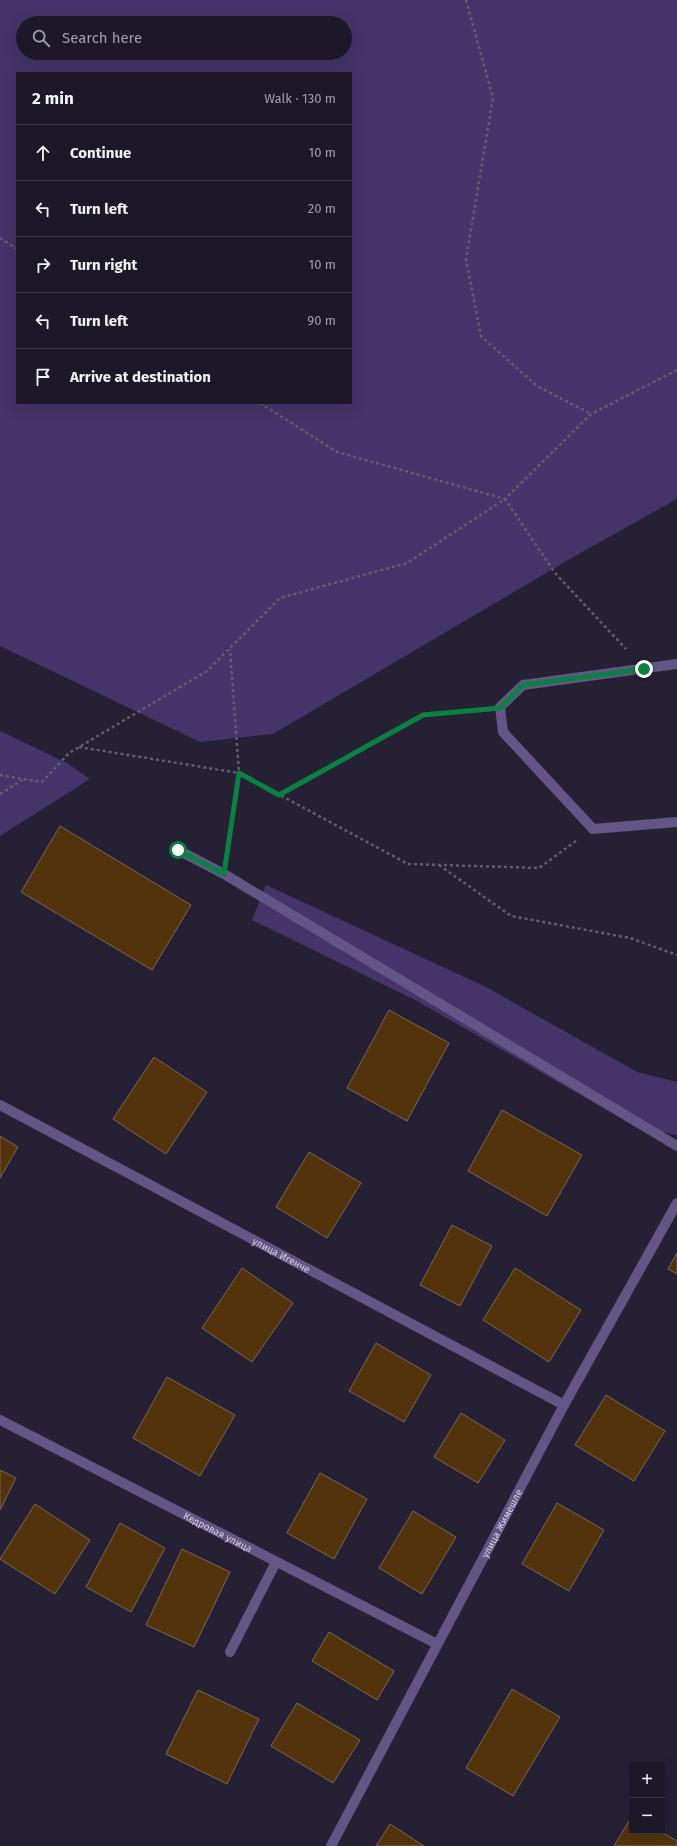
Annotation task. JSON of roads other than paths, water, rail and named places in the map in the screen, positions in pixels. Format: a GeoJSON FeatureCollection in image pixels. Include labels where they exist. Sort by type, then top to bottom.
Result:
{"type":"FeatureCollection","features":[{"type":"Feature","properties":{"kind":"street"},"geometry":{"type":"LineString","coordinates":[[677,664],[523,685],[500,708],[503,732],[593,829],[677,822]]}},
{"type":"Feature","properties":{"kind":"street"},"geometry":{"type":"LineString","coordinates":[[178,850],[224,874],[677,1146]]}},
{"type":"Feature","properties":{"kind":"street","name":"улица Игенче"},"geometry":{"type":"LineString","coordinates":[[0,1105],[564,1405]]}},
{"type":"Feature","properties":{"kind":"street","name":"улица Жимешле"},"geometry":{"type":"LineString","coordinates":[[331,1846],[564,1405],[677,1203]]}},
{"type":"Feature","properties":{"kind":"street","name":"Кедровая улица"},"geometry":{"type":"LineString","coordinates":[[0,1420],[437,1644]]}},
{"type":"Feature","properties":{"kind":"street"},"geometry":{"type":"LineString","coordinates":[[230,1652],[276,1562]]}}]}
